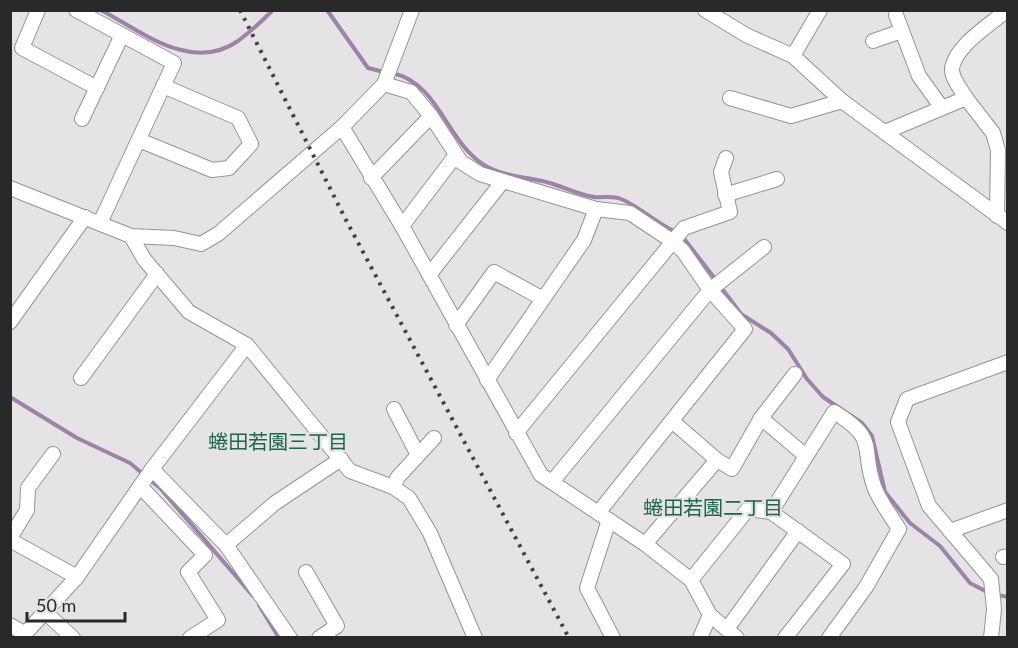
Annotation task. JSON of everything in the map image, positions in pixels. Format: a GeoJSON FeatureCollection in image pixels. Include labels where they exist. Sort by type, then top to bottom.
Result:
{"type":"FeatureCollection","features":[{"type":"Feature","properties":{"kind":"street"},"geometry":{"type":"LineString","coordinates":[[38,10],[22,48],[97,88]]}},
{"type":"Feature","properties":{"kind":"street"},"geometry":{"type":"LineString","coordinates":[[76,10],[174,63],[100,223]]}},
{"type":"Feature","properties":{"kind":"street"},"geometry":{"type":"LineString","coordinates":[[10,188],[131,236],[174,238],[201,244],[218,234],[342,127],[384,84],[412,10]]}},
{"type":"Feature","properties":{"kind":"street"},"geometry":{"type":"LineString","coordinates":[[705,10],[746,35],[793,56],[842,101],[1002,219]]}},
{"type":"Feature","properties":{"kind":"street"},"geometry":{"type":"LineString","coordinates":[[793,56],[820,10]]}},
{"type":"Feature","properties":{"kind":"street"},"geometry":{"type":"LineString","coordinates":[[1002,219],[998,150],[993,133],[966,98],[954,79],[952,69],[959,53],[1007,10]]}},
{"type":"Feature","properties":{"kind":"street"},"geometry":{"type":"LineString","coordinates":[[896,15],[919,76],[942,108]]}},
{"type":"Feature","properties":{"kind":"street"},"geometry":{"type":"LineString","coordinates":[[873,41],[902,31]]}},
{"type":"Feature","properties":{"kind":"street"},"geometry":{"type":"LineString","coordinates":[[82,119],[122,35]]}},
{"type":"Feature","properties":{"kind":"street"},"geometry":{"type":"LineString","coordinates":[[384,84],[411,92],[431,116],[461,162],[480,174],[596,209],[630,213],[678,234],[683,251],[716,286],[745,328],[672,422],[604,516],[587,588],[614,638]]}},
{"type":"Feature","properties":{"kind":"street"},"geometry":{"type":"LineString","coordinates":[[138,140],[212,170],[229,168],[251,144],[238,117],[163,86]]}},
{"type":"Feature","properties":{"kind":"street"},"geometry":{"type":"LineString","coordinates":[[730,98],[791,116],[842,101]]}},
{"type":"Feature","properties":{"kind":"street"},"geometry":{"type":"LineString","coordinates":[[885,132],[966,98]]}},
{"type":"Feature","properties":{"kind":"street"},"geometry":{"type":"LineString","coordinates":[[371,178],[431,116]]}},
{"type":"Feature","properties":{"kind":"street"},"geometry":{"type":"LineString","coordinates":[[342,127],[402,226],[541,475],[645,544],[691,580],[710,615],[732,634],[798,531]]}},
{"type":"Feature","properties":{"kind":"street"},"geometry":{"type":"LineString","coordinates":[[402,226],[456,155]]}},
{"type":"Feature","properties":{"kind":"street"},"geometry":{"type":"LineString","coordinates":[[516,433],[678,234],[730,212],[724,195],[721,172],[726,158]]}},
{"type":"Feature","properties":{"kind":"street"},"geometry":{"type":"LineString","coordinates":[[724,195],[777,179]]}},
{"type":"Feature","properties":{"kind":"street"},"geometry":{"type":"LineString","coordinates":[[429,275],[503,181]]}},
{"type":"Feature","properties":{"kind":"street"},"geometry":{"type":"LineString","coordinates":[[487,380],[584,240],[596,209]]}},
{"type":"Feature","properties":{"kind":"street"},"geometry":{"type":"LineString","coordinates":[[10,322],[85,217]]}},
{"type":"Feature","properties":{"kind":"street"},"geometry":{"type":"LineString","coordinates":[[131,236],[157,274],[189,312],[247,345],[350,471],[393,488],[409,498],[430,533],[476,638]]}},
{"type":"Feature","properties":{"kind":"street"},"geometry":{"type":"LineString","coordinates":[[552,482],[716,286],[764,247]]}},
{"type":"Feature","properties":{"kind":"street"},"geometry":{"type":"LineString","coordinates":[[456,325],[494,272],[543,299]]}},
{"type":"Feature","properties":{"kind":"street"},"geometry":{"type":"LineString","coordinates":[[81,378],[157,274]]}},
{"type":"Feature","properties":{"kind":"street"},"geometry":{"type":"LineString","coordinates":[[10,625],[23,636],[76,577],[152,469],[247,345]]}},
{"type":"Feature","properties":{"kind":"street"},"geometry":{"type":"LineString","coordinates":[[991,638],[994,609],[991,579],[929,506],[898,422],[907,399],[1008,362]]}},
{"type":"Feature","properties":{"kind":"street"},"geometry":{"type":"LineString","coordinates":[[672,422],[717,460],[732,469],[761,418],[795,374]]}},
{"type":"Feature","properties":{"kind":"street"},"geometry":{"type":"LineString","coordinates":[[394,409],[418,455]]}},
{"type":"Feature","properties":{"kind":"street"},"geometry":{"type":"LineString","coordinates":[[771,512],[834,412],[856,426],[869,452],[875,490],[900,529],[866,587],[829,638]]}},
{"type":"Feature","properties":{"kind":"street"},"geometry":{"type":"LineString","coordinates":[[761,418],[806,456]]}},
{"type":"Feature","properties":{"kind":"street"},"geometry":{"type":"LineString","coordinates":[[393,488],[398,477],[434,438]]}},
{"type":"Feature","properties":{"kind":"street"},"geometry":{"type":"LineString","coordinates":[[53,454],[28,488],[27,510],[10,539],[76,577]]}},
{"type":"Feature","properties":{"kind":"street"},"geometry":{"type":"LineString","coordinates":[[226,545],[275,503],[341,459]]}},
{"type":"Feature","properties":{"kind":"street"},"geometry":{"type":"LineString","coordinates":[[645,544],[717,460]]}},
{"type":"Feature","properties":{"kind":"street"},"geometry":{"type":"LineString","coordinates":[[152,469],[226,545],[290,638]]}},
{"type":"Feature","properties":{"kind":"street"},"geometry":{"type":"LineString","coordinates":[[140,486],[206,555],[188,572],[218,620],[190,638]]}},
{"type":"Feature","properties":{"kind":"street"},"geometry":{"type":"LineString","coordinates":[[691,580],[748,509],[771,512],[843,564],[785,638]]}},
{"type":"Feature","properties":{"kind":"street"},"geometry":{"type":"LineString","coordinates":[[950,531],[1008,510]]}},
{"type":"Feature","properties":{"kind":"street"},"geometry":{"type":"LineString","coordinates":[[306,572],[337,626],[319,638]]}},
{"type":"Feature","properties":{"kind":"street"},"geometry":{"type":"LineString","coordinates":[[45,612],[73,638]]}},
{"type":"Feature","properties":{"kind":"street"},"geometry":{"type":"LineString","coordinates":[[700,638],[710,615]]}},
{"type":"Feature","properties":{"kind":"waterway"},"geometry":{"type":"LineString","coordinates":[[101,10],[168,46],[203,53],[221,50],[238,41],[273,10]]}},
{"type":"Feature","properties":{"kind":"waterway"},"geometry":{"type":"LineString","coordinates":[[327,10],[368,68],[384,72]]}},
{"type":"Feature","properties":{"kind":"waterway"},"geometry":{"type":"LineString","coordinates":[[392,73],[408,79],[421,88],[432,100],[460,142],[484,165],[500,172],[550,183],[588,196],[618,198],[676,232]]}},
{"type":"Feature","properties":{"kind":"waterway"},"geometry":{"type":"LineString","coordinates":[[682,236],[716,280]]}},
{"type":"Feature","properties":{"kind":"waterway"},"geometry":{"type":"LineString","coordinates":[[720,286],[741,314],[771,333],[788,349],[807,379],[823,397],[862,423],[872,436],[885,492],[910,523],[940,546],[970,583],[989,593]]}},
{"type":"Feature","properties":{"kind":"waterway"},"geometry":{"type":"LineString","coordinates":[[10,397],[77,438],[130,463],[143,474]]}},
{"type":"Feature","properties":{"kind":"waterway"},"geometry":{"type":"LineString","coordinates":[[149,479],[160,488],[253,596]]}},
{"type":"Feature","properties":{"kind":"waterway"},"geometry":{"type":"LineString","coordinates":[[997,595],[1008,597]]}},
{"type":"Feature","properties":{"kind":"waterway"},"geometry":{"type":"LineString","coordinates":[[259,605],[279,638]]}},
{"type":"Feature","properties":{"kind":"railway"},"geometry":{"type":"LineString","coordinates":[[240,10],[346,220],[569,638]]}},
{"type":"Feature","properties":{"kind":"district","name":"蜷田若園三丁目"},"geometry":{"type":"Point","coordinates":[278,442]}},
{"type":"Feature","properties":{"kind":"district","name":"蜷田若園二丁目"},"geometry":{"type":"Point","coordinates":[713,508]}}]}
